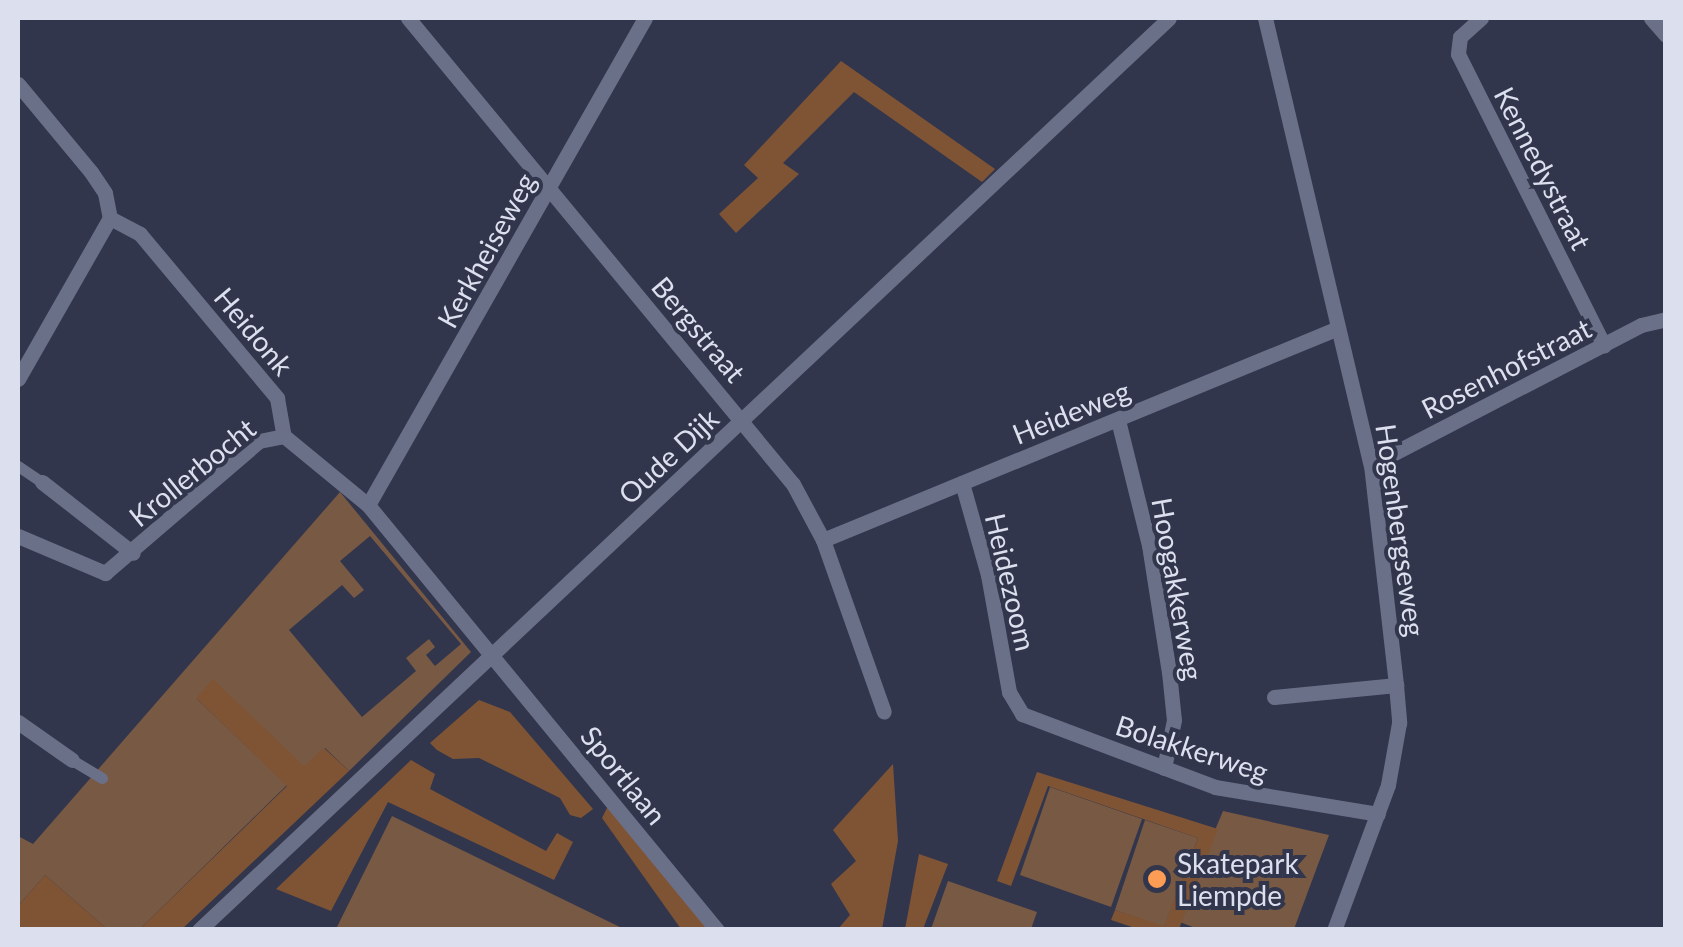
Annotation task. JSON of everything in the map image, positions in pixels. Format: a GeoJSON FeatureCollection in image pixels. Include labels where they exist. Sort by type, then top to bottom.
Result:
{"type":"FeatureCollection","features":[{"type":"Feature","properties":{"kind":"street","name":"Bergstraat"},"geometry":{"type":"LineString","coordinates":[[408,18],[794,484],[823,540],[884,712]]}},
{"type":"Feature","properties":{"kind":"street","name":"Kerkheiseweg"},"geometry":{"type":"LineString","coordinates":[[368,505],[645,18]]}},
{"type":"Feature","properties":{"kind":"street","name":"Oude Dijk"},"geometry":{"type":"LineString","coordinates":[[199,930],[1169,18]]}},
{"type":"Feature","properties":{"kind":"street","name":"Hogenbergseweg"},"geometry":{"type":"LineString","coordinates":[[1266,18],[1372,464],[1396,685],[1394,756],[1378,814],[1334,930]]}},
{"type":"Feature","properties":{"kind":"street","name":"Kennedystraat"},"geometry":{"type":"LineString","coordinates":[[1481,18],[1460,36],[1458,54],[1604,346]]}},
{"type":"Feature","properties":{"kind":"street"},"geometry":{"type":"LineString","coordinates":[[1651,18],[1666,35]]}},
{"type":"Feature","properties":{"kind":"street"},"geometry":{"type":"LineString","coordinates":[[18,84],[92,172],[106,193],[110,218],[18,379]]}},
{"type":"Feature","properties":{"kind":"street","name":"Heidonk"},"geometry":{"type":"LineString","coordinates":[[110,218],[140,234],[276,398],[284,436]]}},
{"type":"Feature","properties":{"kind":"street","name":"Rosenhofstraat"},"geometry":{"type":"LineString","coordinates":[[1372,464],[1604,346],[1666,319]]}},
{"type":"Feature","properties":{"kind":"street","name":"Heideweg"},"geometry":{"type":"LineString","coordinates":[[823,540],[1338,328]]}},
{"type":"Feature","properties":{"kind":"street","name":"Hoogakkerweg"},"geometry":{"type":"LineString","coordinates":[[1118,420],[1149,546],[1170,672],[1174,720],[1164,768]]}},
{"type":"Feature","properties":{"kind":"street"},"geometry":{"type":"LineString","coordinates":[[284,436],[368,505],[492,653]]}},
{"type":"Feature","properties":{"kind":"street","name":"Krollerbocht"},"geometry":{"type":"LineString","coordinates":[[18,536],[93,572],[114,569],[259,441],[284,436]]}},
{"type":"Feature","properties":{"kind":"street","name":"Krollerbocht"},"geometry":{"type":"LineString","coordinates":[[18,466],[132,554]]}},
{"type":"Feature","properties":{"kind":"street","name":"Heidezoom"},"geometry":{"type":"LineString","coordinates":[[962,484],[988,575],[1009,692]]}},
{"type":"Feature","properties":{"kind":"street","name":"Sportlaan"},"geometry":{"type":"LineString","coordinates":[[492,653],[717,930]]}},
{"type":"Feature","properties":{"kind":"street"},"geometry":{"type":"LineString","coordinates":[[1274,697],[1396,685]]}},
{"type":"Feature","properties":{"kind":"street","name":"Bolakkerweg"},"geometry":{"type":"LineString","coordinates":[[1009,692],[1022,714],[1164,768],[1264,800],[1378,814]]}},
{"type":"Feature","properties":{"kind":"street"},"geometry":{"type":"LineString","coordinates":[[18,722],[102,778]]}},
{"type":"Feature","properties":{"kind":"shaded area"},"geometry":{"type":"Polygon","coordinates":[[[841,61],[995,169],[982,182],[854,92],[783,163],[799,174],[736,233],[719,214],[758,178],[744,165],[841,61]]]}},
{"type":"Feature","properties":{"kind":"shaded area"},"geometry":{"type":"Polygon","coordinates":[[[340,492],[471,652],[349,771],[325,748],[304,767],[213,680],[197,699],[287,785],[140,929],[107,929],[45,875],[18,906],[18,836],[33,844],[340,492]],[[370,536],[340,561],[364,590],[354,598],[342,585],[289,630],[362,717],[416,671],[406,658],[429,639],[435,647],[426,655],[435,666],[461,644],[370,536]]]}},
{"type":"Feature","properties":{"kind":"shaded area"},"geometry":{"type":"Polygon","coordinates":[[[213,679],[304,766],[324,748],[349,771],[182,929],[140,929],[287,786],[196,698],[213,679]]]}},
{"type":"Feature","properties":{"kind":"shaded area"},"geometry":{"type":"Polygon","coordinates":[[[479,700],[510,712],[593,809],[581,818],[570,815],[560,798],[479,758],[453,759],[430,743],[479,700]]]}},
{"type":"Feature","properties":{"kind":"shaded area"},"geometry":{"type":"Polygon","coordinates":[[[411,760],[435,774],[430,789],[546,851],[557,833],[573,842],[554,880],[388,802],[331,911],[276,889],[411,760]]]}},
{"type":"Feature","properties":{"kind":"shaded area"},"geometry":{"type":"Polygon","coordinates":[[[893,764],[898,841],[882,929],[838,929],[850,915],[831,884],[856,861],[833,830],[893,764]]]}},
{"type":"Feature","properties":{"kind":"shaded area"},"geometry":{"type":"Polygon","coordinates":[[[1037,772],[1218,829],[1179,929],[1138,929],[1111,920],[1115,910],[1164,926],[1198,838],[1048,786],[1011,886],[997,881],[1037,772]]]}},
{"type":"Feature","properties":{"kind":"shaded area"},"geometry":{"type":"Polygon","coordinates":[[[1050,787],[1142,819],[1111,907],[1020,875],[1050,787]]]}},
{"type":"Feature","properties":{"kind":"shaded area"},"geometry":{"type":"Polygon","coordinates":[[[610,802],[710,929],[681,929],[602,818],[610,802]]]}},
{"type":"Feature","properties":{"kind":"shaded area"},"geometry":{"type":"Polygon","coordinates":[[[1223,811],[1329,835],[1294,929],[1198,929],[1177,921],[1223,811]]]}},
{"type":"Feature","properties":{"kind":"shaded area"},"geometry":{"type":"Polygon","coordinates":[[[392,816],[624,929],[336,929],[392,816]]]}},
{"type":"Feature","properties":{"kind":"shaded area","name":"Skatepark Liempde"},"geometry":{"type":"Polygon","coordinates":[[[1145,820],[1198,838],[1164,927],[1115,910],[1145,820]]]}},
{"type":"Feature","properties":{"kind":"shaded area"},"geometry":{"type":"Polygon","coordinates":[[[919,854],[948,864],[923,929],[905,929],[919,854]]]}},
{"type":"Feature","properties":{"kind":"shaded area"},"geometry":{"type":"Polygon","coordinates":[[[45,875],[107,929],[18,929],[18,906],[45,875]]]}},
{"type":"Feature","properties":{"kind":"shaded area"},"geometry":{"type":"Polygon","coordinates":[[[948,881],[1037,912],[1031,929],[931,929],[948,881]]]}},
{"type":"Feature","properties":{"kind":"place","name":"Skatepark Liempde"},"geometry":{"type":"Point","coordinates":[1157,879]}}]}
